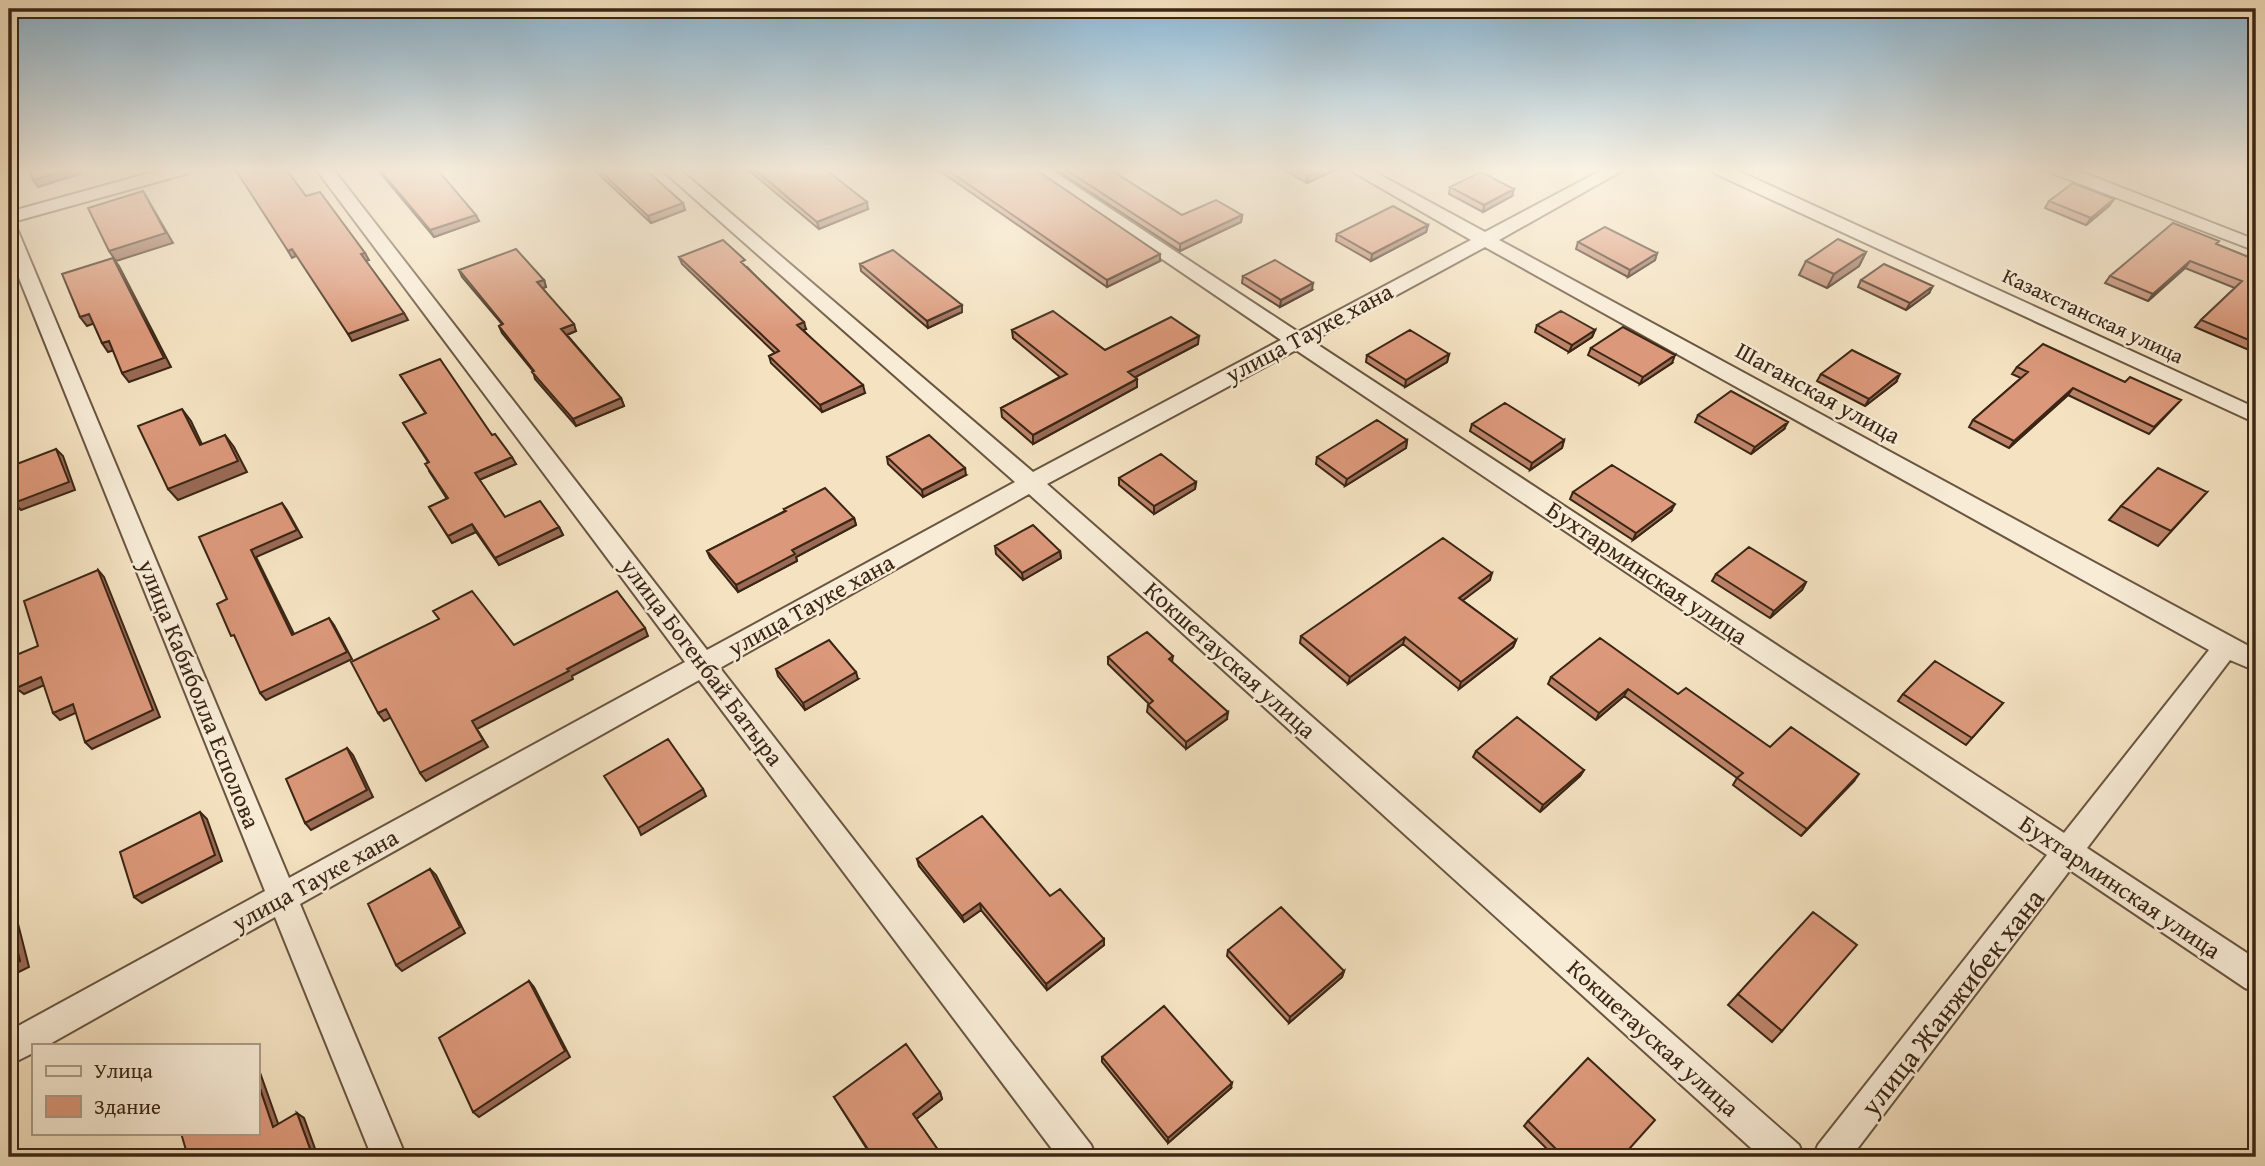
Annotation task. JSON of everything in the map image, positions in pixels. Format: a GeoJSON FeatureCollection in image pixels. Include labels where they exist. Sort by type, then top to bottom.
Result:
{"type":"FeatureCollection","features":[{"type":"Feature","properties":{"kind":"street","name":"улица Богенбай Батыра"},"geometry":{"type":"LineString","coordinates":[[366,223],[1079,1157]]}},
{"type":"Feature","properties":{"kind":"street","name":"Кокшетауская улица"},"geometry":{"type":"LineString","coordinates":[[732,223],[1031,483],[1787,1157]]}},
{"type":"Feature","properties":{"kind":"street","name":"Бухтарминская улица"},"geometry":{"type":"LineString","coordinates":[[1120,223],[2256,977]]}},
{"type":"Feature","properties":{"kind":"street","name":"Шаганская улица"},"geometry":{"type":"LineString","coordinates":[[1455,223],[2256,661]]}},
{"type":"Feature","properties":{"kind":"street","name":"улица Тауке хана"},"geometry":{"type":"LineString","coordinates":[[9,1049],[1031,483],[1516,223]]}},
{"type":"Feature","properties":{"kind":"street","name":"Казахстанская улица"},"geometry":{"type":"LineString","coordinates":[[1838,223],[2256,416]]}},
{"type":"Feature","properties":{"kind":"street"},"geometry":{"type":"LineString","coordinates":[[2198,223],[2256,246]]}},
{"type":"Feature","properties":{"kind":"street","name":"улица Кабиболла Есполова"},"geometry":{"type":"LineString","coordinates":[[9,231],[389,1157]]}},
{"type":"Feature","properties":{"kind":"street","name":"улица Жанжибек хана"},"geometry":{"type":"LineString","coordinates":[[1830,1157],[2227,647]]}},
{"type":"Feature","properties":{"kind":"building"},"geometry":{"type":"Polygon","coordinates":[[[96,223],[161,223],[166,233],[109,251],[96,223]]]}},
{"type":"Feature","properties":{"kind":"building"},"geometry":{"type":"Polygon","coordinates":[[[270,223],[343,223],[365,253],[361,254],[404,313],[348,334],[292,249],[288,251],[270,223]]]}},
{"type":"Feature","properties":{"kind":"building"},"geometry":{"type":"Polygon","coordinates":[[[424,223],[450,223],[430,230],[424,223]]]}},
{"type":"Feature","properties":{"kind":"building"},"geometry":{"type":"Polygon","coordinates":[[[1025,223],[1115,223],[1160,254],[1107,280],[1025,223]]]}},
{"type":"Feature","properties":{"kind":"building"},"geometry":{"type":"Polygon","coordinates":[[[1148,223],[1224,223],[1180,244],[1148,223]]]}},
{"type":"Feature","properties":{"kind":"building"},"geometry":{"type":"Polygon","coordinates":[[[1358,223],[1428,225],[1372,254],[1337,234],[1358,223]]]}},
{"type":"Feature","properties":{"kind":"building"},"geometry":{"type":"Polygon","coordinates":[[[2173,223],[2219,241],[2216,244],[2256,260],[2256,310],[2253,314],[2256,316],[2256,343],[2201,320],[2242,281],[2190,261],[2153,294],[2110,276],[2173,223]]]}},
{"type":"Feature","properties":{"kind":"building"},"geometry":{"type":"Polygon","coordinates":[[[1605,227],[1657,253],[1630,270],[1578,242],[1605,227]]]}},
{"type":"Feature","properties":{"kind":"building"},"geometry":{"type":"Polygon","coordinates":[[[1838,239],[1866,252],[1834,274],[1806,261],[1838,239]]]}},
{"type":"Feature","properties":{"kind":"building"},"geometry":{"type":"Polygon","coordinates":[[[723,240],[745,260],[741,262],[804,322],[797,325],[863,385],[820,405],[769,356],[779,351],[679,257],[723,240]]]}},
{"type":"Feature","properties":{"kind":"building"},"geometry":{"type":"Polygon","coordinates":[[[516,249],[544,280],[537,282],[574,324],[561,329],[621,398],[573,419],[532,372],[534,371],[499,326],[503,324],[459,270],[516,249]]]}},
{"type":"Feature","properties":{"kind":"building"},"geometry":{"type":"Polygon","coordinates":[[[893,250],[962,305],[927,321],[860,264],[893,250]]]}},
{"type":"Feature","properties":{"kind":"building"},"geometry":{"type":"Polygon","coordinates":[[[113,258],[164,358],[122,373],[109,341],[102,343],[89,314],[80,317],[62,274],[113,258]]]}},
{"type":"Feature","properties":{"kind":"building"},"geometry":{"type":"Polygon","coordinates":[[[1275,260],[1313,283],[1281,300],[1243,276],[1275,260]]]}},
{"type":"Feature","properties":{"kind":"building"},"geometry":{"type":"Polygon","coordinates":[[[1884,264],[1933,286],[1910,303],[1861,280],[1884,264]]]}},
{"type":"Feature","properties":{"kind":"building"},"geometry":{"type":"Polygon","coordinates":[[[1053,311],[1105,350],[1171,317],[1199,336],[1128,372],[1137,379],[1033,435],[1001,408],[1067,374],[1012,330],[1053,311]]]}},
{"type":"Feature","properties":{"kind":"building"},"geometry":{"type":"Polygon","coordinates":[[[1561,311],[1595,330],[1572,345],[1537,325],[1561,311]]]}},
{"type":"Feature","properties":{"kind":"building"},"geometry":{"type":"Polygon","coordinates":[[[1623,327],[1675,355],[1643,377],[1591,348],[1623,327]]]}},
{"type":"Feature","properties":{"kind":"building"},"geometry":{"type":"Polygon","coordinates":[[[1410,330],[1449,354],[1406,380],[1367,355],[1410,330]]]}},
{"type":"Feature","properties":{"kind":"building"},"geometry":{"type":"Polygon","coordinates":[[[2043,344],[2125,382],[2130,377],[2181,400],[2154,427],[2073,388],[2014,441],[1973,420],[2028,372],[2017,367],[2043,344]]]}},
{"type":"Feature","properties":{"kind":"building"},"geometry":{"type":"Polygon","coordinates":[[[1852,350],[1900,374],[1869,399],[1821,374],[1852,350]]]}},
{"type":"Feature","properties":{"kind":"building"},"geometry":{"type":"Polygon","coordinates":[[[440,359],[492,435],[495,434],[512,457],[475,473],[505,517],[540,501],[559,527],[495,558],[472,524],[448,536],[429,507],[448,498],[425,464],[429,462],[403,423],[426,413],[400,375],[440,359]]]}},
{"type":"Feature","properties":{"kind":"building"},"geometry":{"type":"Polygon","coordinates":[[[1731,391],[1788,422],[1755,447],[1698,415],[1731,391]]]}},
{"type":"Feature","properties":{"kind":"building"},"geometry":{"type":"Polygon","coordinates":[[[1505,403],[1564,440],[1532,463],[1472,424],[1505,403]]]}},
{"type":"Feature","properties":{"kind":"building"},"geometry":{"type":"Polygon","coordinates":[[[182,409],[200,445],[225,435],[238,461],[168,489],[138,426],[182,409]]]}},
{"type":"Feature","properties":{"kind":"building"},"geometry":{"type":"Polygon","coordinates":[[[1377,420],[1407,440],[1347,479],[1317,457],[1377,420]]]}},
{"type":"Feature","properties":{"kind":"building"},"geometry":{"type":"Polygon","coordinates":[[[929,435],[965,468],[922,490],[887,457],[929,435]]]}},
{"type":"Feature","properties":{"kind":"building"},"geometry":{"type":"Polygon","coordinates":[[[56,449],[69,482],[14,503],[9,485],[9,467],[56,449]]]}},
{"type":"Feature","properties":{"kind":"building"},"geometry":{"type":"Polygon","coordinates":[[[1161,454],[1196,482],[1154,506],[1119,478],[1161,454]]]}},
{"type":"Feature","properties":{"kind":"building"},"geometry":{"type":"Polygon","coordinates":[[[1612,465],[1675,504],[1636,533],[1573,492],[1612,465]]]}},
{"type":"Feature","properties":{"kind":"building"},"geometry":{"type":"Polygon","coordinates":[[[2158,468],[2207,492],[2171,531],[2121,506],[2158,468]]]}},
{"type":"Feature","properties":{"kind":"building"},"geometry":{"type":"Polygon","coordinates":[[[825,488],[854,518],[792,550],[795,554],[736,585],[707,551],[786,511],[784,509],[825,488]]]}},
{"type":"Feature","properties":{"kind":"building"},"geometry":{"type":"Polygon","coordinates":[[[282,503],[297,530],[251,550],[292,635],[329,618],[347,652],[260,693],[217,604],[227,599],[199,537],[282,503]]]}},
{"type":"Feature","properties":{"kind":"building"},"geometry":{"type":"Polygon","coordinates":[[[1033,525],[1060,551],[1022,573],[995,546],[1033,525]]]}},
{"type":"Feature","properties":{"kind":"building"},"geometry":{"type":"Polygon","coordinates":[[[1443,538],[1492,573],[1459,598],[1516,640],[1461,682],[1405,637],[1350,677],[1301,636],[1443,538]]]}},
{"type":"Feature","properties":{"kind":"building"},"geometry":{"type":"Polygon","coordinates":[[[1749,547],[1806,582],[1774,611],[1716,574],[1749,547]]]}},
{"type":"Feature","properties":{"kind":"building"},"geometry":{"type":"Polygon","coordinates":[[[98,570],[153,710],[85,742],[73,704],[53,713],[41,677],[16,688],[9,658],[38,646],[24,601],[98,570]]]}},
{"type":"Feature","properties":{"kind":"building"},"geometry":{"type":"Polygon","coordinates":[[[472,591],[514,645],[617,591],[645,628],[472,721],[483,740],[420,773],[386,709],[378,713],[351,662],[439,619],[433,611],[472,591]]]}},
{"type":"Feature","properties":{"kind":"building"},"geometry":{"type":"Polygon","coordinates":[[[1147,632],[1173,656],[1169,659],[1228,712],[1186,742],[1148,705],[1153,701],[1108,657],[1147,632]]]}},
{"type":"Feature","properties":{"kind":"building"},"geometry":{"type":"Polygon","coordinates":[[[1600,638],[1678,694],[1686,688],[1770,747],[1791,727],[1859,774],[1807,829],[1737,778],[1743,773],[1628,689],[1599,713],[1551,677],[1600,638]]]}},
{"type":"Feature","properties":{"kind":"building"},"geometry":{"type":"Polygon","coordinates":[[[829,640],[856,672],[803,703],[776,669],[829,640]]]}},
{"type":"Feature","properties":{"kind":"building"},"geometry":{"type":"Polygon","coordinates":[[[1935,661],[2003,703],[1972,738],[1903,694],[1935,661]]]}},
{"type":"Feature","properties":{"kind":"building"},"geometry":{"type":"Polygon","coordinates":[[[1517,717],[1584,770],[1543,805],[1476,751],[1517,717]]]}},
{"type":"Feature","properties":{"kind":"building"},"geometry":{"type":"Polygon","coordinates":[[[668,739],[703,789],[638,828],[604,776],[668,739]]]}},
{"type":"Feature","properties":{"kind":"building"},"geometry":{"type":"Polygon","coordinates":[[[347,748],[367,790],[305,823],[286,779],[347,748]]]}},
{"type":"Feature","properties":{"kind":"building"},"geometry":{"type":"Polygon","coordinates":[[[200,812],[215,855],[134,897],[120,852],[200,812]]]}},
{"type":"Feature","properties":{"kind":"building"},"geometry":{"type":"Polygon","coordinates":[[[982,816],[1050,896],[1060,889],[1104,939],[1046,984],[980,903],[962,916],[917,859],[982,816]]]}},
{"type":"Feature","properties":{"kind":"building"},"geometry":{"type":"Polygon","coordinates":[[[430,869],[460,927],[396,965],[368,904],[430,869]]]}},
{"type":"Feature","properties":{"kind":"building"},"geometry":{"type":"Polygon","coordinates":[[[1281,907],[1344,971],[1290,1017],[1228,950],[1281,907]]]}},
{"type":"Feature","properties":{"kind":"building"},"geometry":{"type":"Polygon","coordinates":[[[1813,912],[1857,945],[1782,1031],[1738,994],[1813,912]]]}},
{"type":"Feature","properties":{"kind":"building"},"geometry":{"type":"Polygon","coordinates":[[[9,915],[20,961],[9,967],[9,915]]]}},
{"type":"Feature","properties":{"kind":"building"},"geometry":{"type":"Polygon","coordinates":[[[529,981],[565,1051],[473,1112],[439,1038],[529,981]]]}},
{"type":"Feature","properties":{"kind":"building"},"geometry":{"type":"Polygon","coordinates":[[[1164,1006],[1232,1083],[1168,1138],[1102,1057],[1164,1006]]]}},
{"type":"Feature","properties":{"kind":"building"},"geometry":{"type":"Polygon","coordinates":[[[906,1044],[940,1092],[913,1114],[943,1157],[873,1157],[834,1097],[906,1044]]]}},
{"type":"Feature","properties":{"kind":"building"},"geometry":{"type":"Polygon","coordinates":[[[1588,1058],[1655,1120],[1622,1157],[1564,1157],[1528,1121],[1588,1058]]]}},
{"type":"Feature","properties":{"kind":"building"},"geometry":{"type":"Polygon","coordinates":[[[259,1086],[273,1127],[297,1113],[313,1157],[188,1157],[181,1134],[259,1134],[259,1086]]]}}]}
